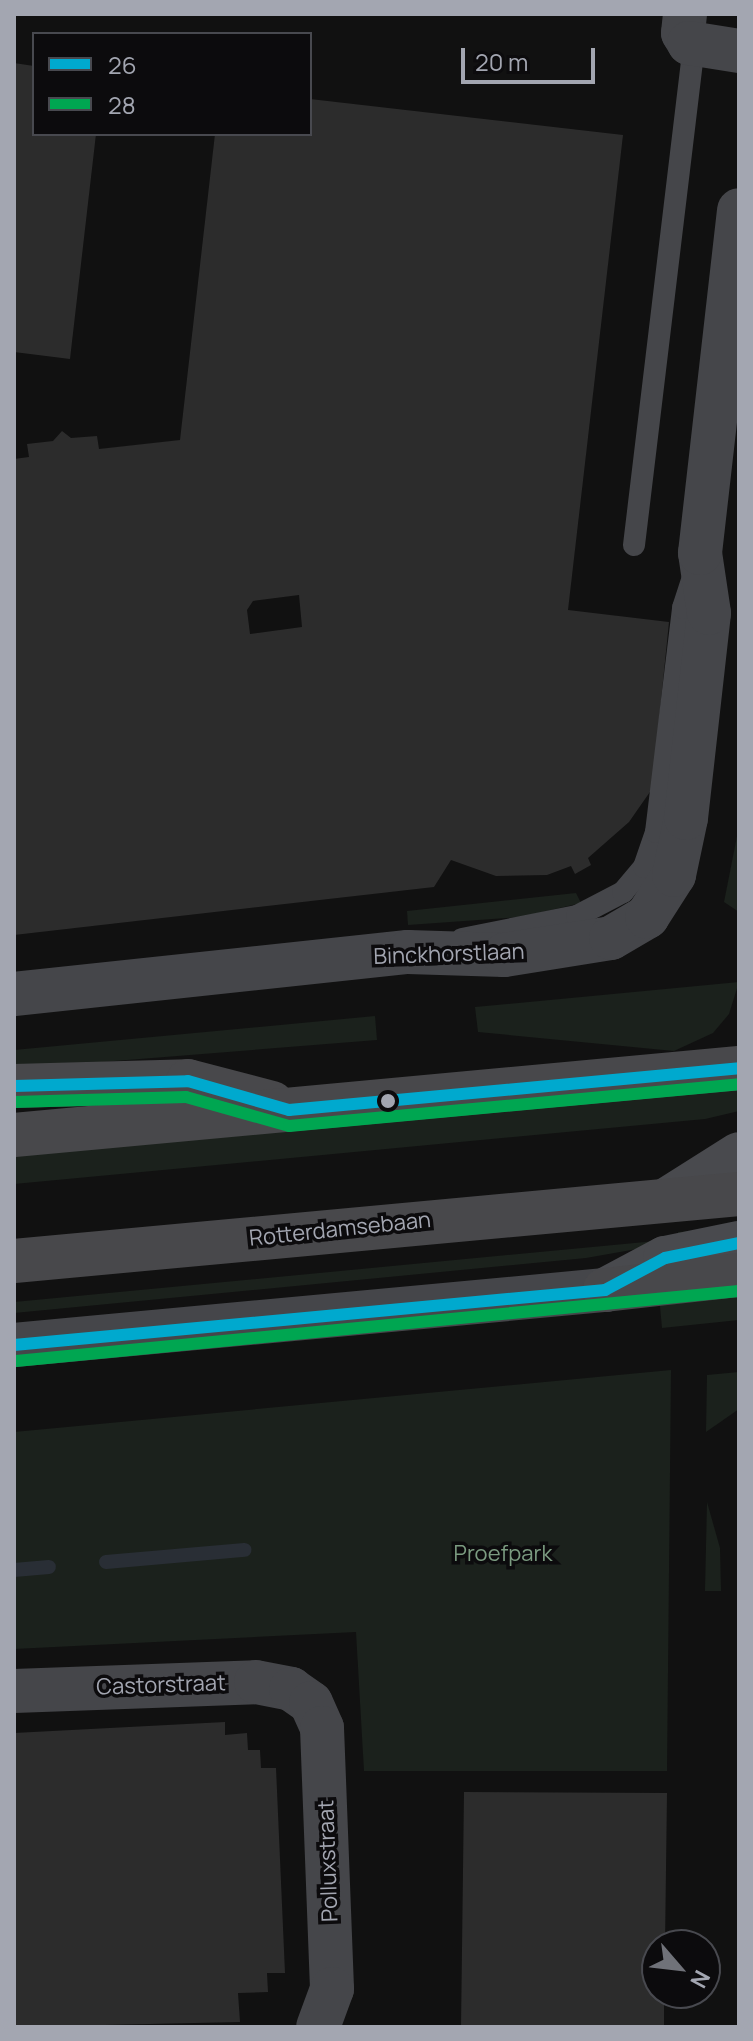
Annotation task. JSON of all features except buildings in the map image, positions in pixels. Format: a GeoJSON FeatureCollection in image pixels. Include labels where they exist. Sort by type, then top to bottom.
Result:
{"type":"FeatureCollection","features":[{"type":"Feature","properties":{"kind":"main road"},"geometry":{"type":"LineString","coordinates":[[14,1135],[739,1068]]}},
{"type":"Feature","properties":{"kind":"main road"},"geometry":{"type":"LineString","coordinates":[[14,1086],[188,1081],[289,1110]]}},
{"type":"Feature","properties":{"kind":"main road"},"geometry":{"type":"LineString","coordinates":[[666,1200],[739,1154]]}},
{"type":"Feature","properties":{"kind":"main road"},"geometry":{"type":"LineString","coordinates":[[666,1200],[739,1194]]}},
{"type":"Feature","properties":{"kind":"main road","name":"Rotterdamsebaan"},"geometry":{"type":"LineString","coordinates":[[14,1261],[666,1200]]}},
{"type":"Feature","properties":{"kind":"main road"},"geometry":{"type":"LineString","coordinates":[[605,1290],[665,1258],[739,1243]]}},
{"type":"Feature","properties":{"kind":"main road"},"geometry":{"type":"LineString","coordinates":[[605,1290],[739,1275]]}},
{"type":"Feature","properties":{"kind":"street"},"geometry":{"type":"LineString","coordinates":[[688,28],[739,51]]}},
{"type":"Feature","properties":{"kind":"street","name":"Binckhorstlaan"},"geometry":{"type":"LineString","coordinates":[[14,994],[408,952],[504,955],[597,941],[631,929],[657,906],[674,875],[686,818],[709,613],[700,553],[739,210]]}},
{"type":"Feature","properties":{"kind":"street"},"geometry":{"type":"LineString","coordinates":[[14,1345],[605,1290]]}},
{"type":"Feature","properties":{"kind":"street","name":"Castorstraat"},"geometry":{"type":"LineString","coordinates":[[14,1691],[240,1682],[277,1684],[305,1698]]}},
{"type":"Feature","properties":{"kind":"street","name":"Polluxstraat"},"geometry":{"type":"LineString","coordinates":[[305,1698],[320,1718],[325,1770],[332,1989],[318,2027]]}},
{"type":"Feature","properties":{"kind":"lane"},"geometry":{"type":"LineString","coordinates":[[634,545],[688,28]]}},
{"type":"Feature","properties":{"kind":"green space"},"geometry":{"type":"Polygon","coordinates":[[[739,826],[739,912],[724,902],[739,826]]]}},
{"type":"Feature","properties":{"kind":"green space"},"geometry":{"type":"Polygon","coordinates":[[[576,893],[581,903],[521,917],[408,925],[407,911],[576,893]]]}},
{"type":"Feature","properties":{"kind":"green space"},"geometry":{"type":"Polygon","coordinates":[[[739,982],[729,1014],[713,1033],[674,1051],[478,1032],[475,1007],[739,982]]]}},
{"type":"Feature","properties":{"kind":"green space"},"geometry":{"type":"Polygon","coordinates":[[[375,1016],[377,1040],[14,1069],[14,1050],[375,1016]]]}},
{"type":"Feature","properties":{"kind":"green space"},"geometry":{"type":"Polygon","coordinates":[[[739,1090],[739,1111],[705,1119],[14,1184],[14,1156],[739,1090]]]}},
{"type":"Feature","properties":{"kind":"green space"},"geometry":{"type":"Polygon","coordinates":[[[721,1229],[722,1234],[586,1258],[14,1313],[14,1302],[677,1239],[678,1232],[721,1229]]]}},
{"type":"Feature","properties":{"kind":"green space"},"geometry":{"type":"Polygon","coordinates":[[[739,1286],[739,1320],[662,1328],[659,1296],[739,1286]]]}},
{"type":"Feature","properties":{"kind":"green space","name":"Proefpark"},"geometry":{"type":"Polygon","coordinates":[[[671,1370],[667,1771],[364,1771],[356,1632],[14,1649],[14,1432],[671,1370]]]}},
{"type":"Feature","properties":{"kind":"green space"},"geometry":{"type":"Polygon","coordinates":[[[739,1372],[739,1409],[706,1432],[707,1375],[739,1372]]]}},
{"type":"Feature","properties":{"kind":"green space"},"geometry":{"type":"Polygon","coordinates":[[[707,1502],[720,1548],[721,1591],[705,1591],[707,1502]]]}},
{"type":"Feature","properties":{"kind":"waterway"},"geometry":{"type":"LineString","coordinates":[[106,1562],[244,1550]]}},
{"type":"Feature","properties":{"kind":"waterway"},"geometry":{"type":"LineString","coordinates":[[14,1570],[49,1567]]}},
{"type":"Feature","properties":{"kind":"transit line","name":"26"},"geometry":{"type":"LineString","coordinates":[[14,1086],[188,1081],[289,1110],[739,1068]]}},
{"type":"Feature","properties":{"kind":"transit line","name":"28"},"geometry":{"type":"LineString","coordinates":[[14,1102],[186,1097],[289,1126],[739,1084]]}},
{"type":"Feature","properties":{"kind":"transit line","name":"26"},"geometry":{"type":"LineString","coordinates":[[14,1345],[605,1290],[665,1258],[739,1243]]}},
{"type":"Feature","properties":{"kind":"transit line","name":"28"},"geometry":{"type":"LineString","coordinates":[[16,1361],[739,1291]]}}]}
